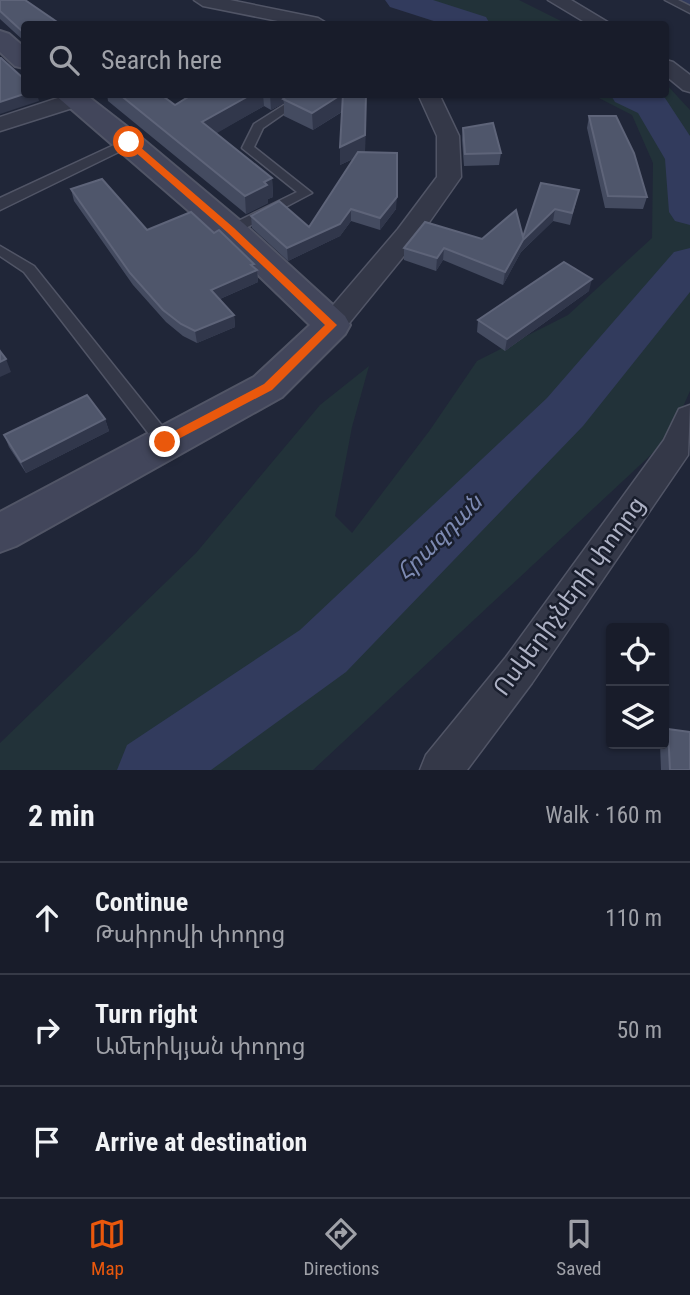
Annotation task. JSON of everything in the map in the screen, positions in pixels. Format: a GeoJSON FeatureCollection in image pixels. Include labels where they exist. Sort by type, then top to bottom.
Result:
{"type":"FeatureCollection","features":[{"type":"Feature","properties":{"kind":"street"},"geometry":{"type":"LineString","coordinates":[[203,0],[304,21]]}},
{"type":"Feature","properties":{"kind":"street"},"geometry":{"type":"LineString","coordinates":[[557,0],[596,21]]}},
{"type":"Feature","properties":{"kind":"street"},"geometry":{"type":"LineString","coordinates":[[0,40],[21,58]]}},
{"type":"Feature","properties":{"kind":"street"},"geometry":{"type":"LineString","coordinates":[[669,68],[690,86]]}},
{"type":"Feature","properties":{"kind":"street"},"geometry":{"type":"LineString","coordinates":[[0,124],[67,98]]}},
{"type":"Feature","properties":{"kind":"street"},"geometry":{"type":"LineString","coordinates":[[71,98],[129,142],[230,230],[332,325]]}},
{"type":"Feature","properties":{"kind":"street"},"geometry":{"type":"LineString","coordinates":[[3,524],[268,387],[332,325],[407,235],[449,177],[448,136],[430,98]]}},
{"type":"Feature","properties":{"kind":"street","name":"Ոսկերիչների փողոց"},"geometry":{"type":"LineString","coordinates":[[441,770],[519,670],[677,446],[690,417]]}},
{"type":"Feature","properties":{"kind":"lane"},"geometry":{"type":"LineString","coordinates":[[670,0],[690,10]]}},
{"type":"Feature","properties":{"kind":"lane"},"geometry":{"type":"LineString","coordinates":[[230,230],[306,193],[248,148],[258,126],[295,101]]}},
{"type":"Feature","properties":{"kind":"lane"},"geometry":{"type":"LineString","coordinates":[[0,206],[2,202],[129,142]]}},
{"type":"Feature","properties":{"kind":"lane"},"geometry":{"type":"LineString","coordinates":[[0,250],[29,269],[165,442]]}},
{"type":"Feature","properties":{"kind":"shaded area"},"geometry":{"type":"Polygon","coordinates":[[[387,0],[519,0],[561,21],[443,21],[387,0]]]}},
{"type":"Feature","properties":{"kind":"shaded area"},"geometry":{"type":"Polygon","coordinates":[[[669,87],[690,110],[690,391],[669,438],[313,770],[0,770],[0,743],[196,553],[320,405],[369,366],[352,427],[335,516],[352,533],[430,430],[477,361],[568,315],[652,238],[653,163],[632,115],[599,98],[669,98],[669,87]]]}},
{"type":"Feature","properties":{"kind":"building"},"geometry":{"type":"Polygon","coordinates":[[[0,0],[25,0],[56,21],[21,21],[21,30],[0,11],[0,0]]]}},
{"type":"Feature","properties":{"kind":"building"},"geometry":{"type":"Polygon","coordinates":[[[1,58],[21,76],[21,95],[0,102],[1,58]]]}},
{"type":"Feature","properties":{"kind":"building"},"geometry":{"type":"Polygon","coordinates":[[[124,98],[165,98],[175,105],[186,98],[245,98],[202,122],[272,178],[264,182],[267,185],[245,196],[124,98]]]}},
{"type":"Feature","properties":{"kind":"building"},"geometry":{"type":"Polygon","coordinates":[[[284,98],[336,98],[312,113],[284,98]]]}},
{"type":"Feature","properties":{"kind":"building"},"geometry":{"type":"Polygon","coordinates":[[[343,98],[366,98],[365,135],[340,147],[343,98]]]}},
{"type":"Feature","properties":{"kind":"building"},"geometry":{"type":"Polygon","coordinates":[[[589,116],[616,116],[634,153],[647,197],[608,196],[589,116]]]}},
{"type":"Feature","properties":{"kind":"building"},"geometry":{"type":"Polygon","coordinates":[[[493,123],[501,153],[465,154],[463,128],[493,123]]]}},
{"type":"Feature","properties":{"kind":"building"},"geometry":{"type":"Polygon","coordinates":[[[358,152],[397,153],[397,197],[380,218],[351,209],[340,224],[287,248],[251,216],[279,201],[309,227],[358,152]]]}},
{"type":"Feature","properties":{"kind":"building"},"geometry":{"type":"Polygon","coordinates":[[[102,179],[147,230],[191,212],[214,233],[219,230],[254,264],[251,265],[257,270],[211,290],[234,315],[195,331],[163,310],[130,273],[71,189],[102,179]]]}},
{"type":"Feature","properties":{"kind":"building"},"geometry":{"type":"Polygon","coordinates":[[[541,183],[579,190],[572,213],[555,209],[523,240],[505,272],[444,248],[437,258],[404,248],[425,222],[482,239],[516,210],[523,237],[541,183]]]}},
{"type":"Feature","properties":{"kind":"building"},"geometry":{"type":"Polygon","coordinates":[[[564,262],[592,279],[507,339],[478,320],[564,262]]]}},
{"type":"Feature","properties":{"kind":"building"},"geometry":{"type":"Polygon","coordinates":[[[0,351],[6,359],[0,362],[0,351]]]}},
{"type":"Feature","properties":{"kind":"building"},"geometry":{"type":"Polygon","coordinates":[[[87,395],[105,419],[21,462],[4,435],[87,395]]]}},
{"type":"Feature","properties":{"kind":"building"},"geometry":{"type":"Polygon","coordinates":[[[669,729],[690,732],[690,770],[670,770],[669,729]]]}},
{"type":"Feature","properties":{"kind":"waterway","name":"Հրազդան"},"geometry":{"type":"LineString","coordinates":[[401,0],[465,21]]}},
{"type":"Feature","properties":{"kind":"waterway"},"geometry":{"type":"LineString","coordinates":[[681,0],[690,4]]}},
{"type":"Feature","properties":{"kind":"waterway","name":"Հրազդան"},"geometry":{"type":"LineString","coordinates":[[636,98],[652,106],[685,159],[690,212]]}},
{"type":"Feature","properties":{"kind":"waterway","name":"Հրազդան"},"geometry":{"type":"LineString","coordinates":[[152,770],[323,651],[565,412],[690,262]]}},
{"type":"Feature","properties":{"kind":"route"},"geometry":{"type":"LineString","coordinates":[[129,142],[230,230],[332,325],[268,387],[165,442]]}}]}
